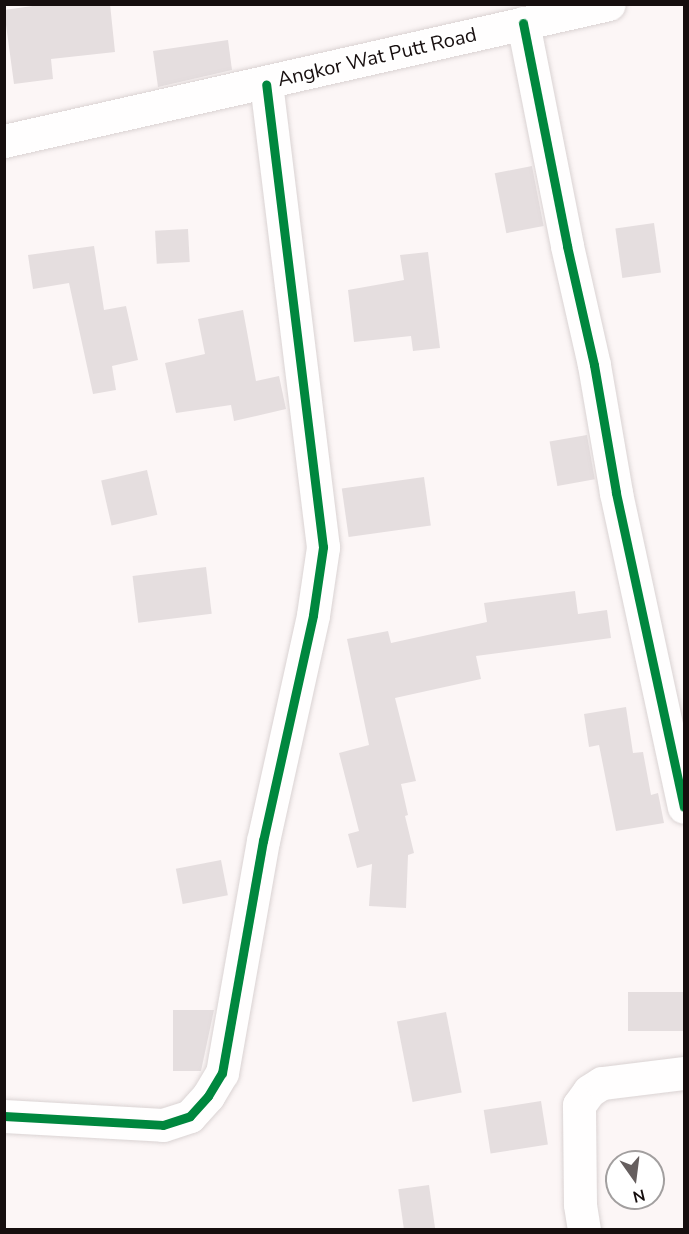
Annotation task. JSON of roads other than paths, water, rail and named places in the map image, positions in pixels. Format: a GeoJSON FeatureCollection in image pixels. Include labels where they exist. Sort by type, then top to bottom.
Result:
{"type":"FeatureCollection","features":[{"type":"Feature","properties":{"kind":"street","name":"Angkor Wat Putt Road"},"geometry":{"type":"LineString","coordinates":[[4,141],[266,84],[609,4]]}},
{"type":"Feature","properties":{"kind":"street"},"geometry":{"type":"LineString","coordinates":[[523,23],[567,246],[594,365],[616,493],[684,807]]}},
{"type":"Feature","properties":{"kind":"street"},"geometry":{"type":"LineString","coordinates":[[4,1116],[163,1125],[190,1116],[208,1096],[222,1072],[263,841],[311,625],[323,547],[266,84]]}},
{"type":"Feature","properties":{"kind":"street"},"geometry":{"type":"LineString","coordinates":[[584,1230],[580,1204],[579,1105],[589,1091],[602,1083],[684,1073]]}}]}
